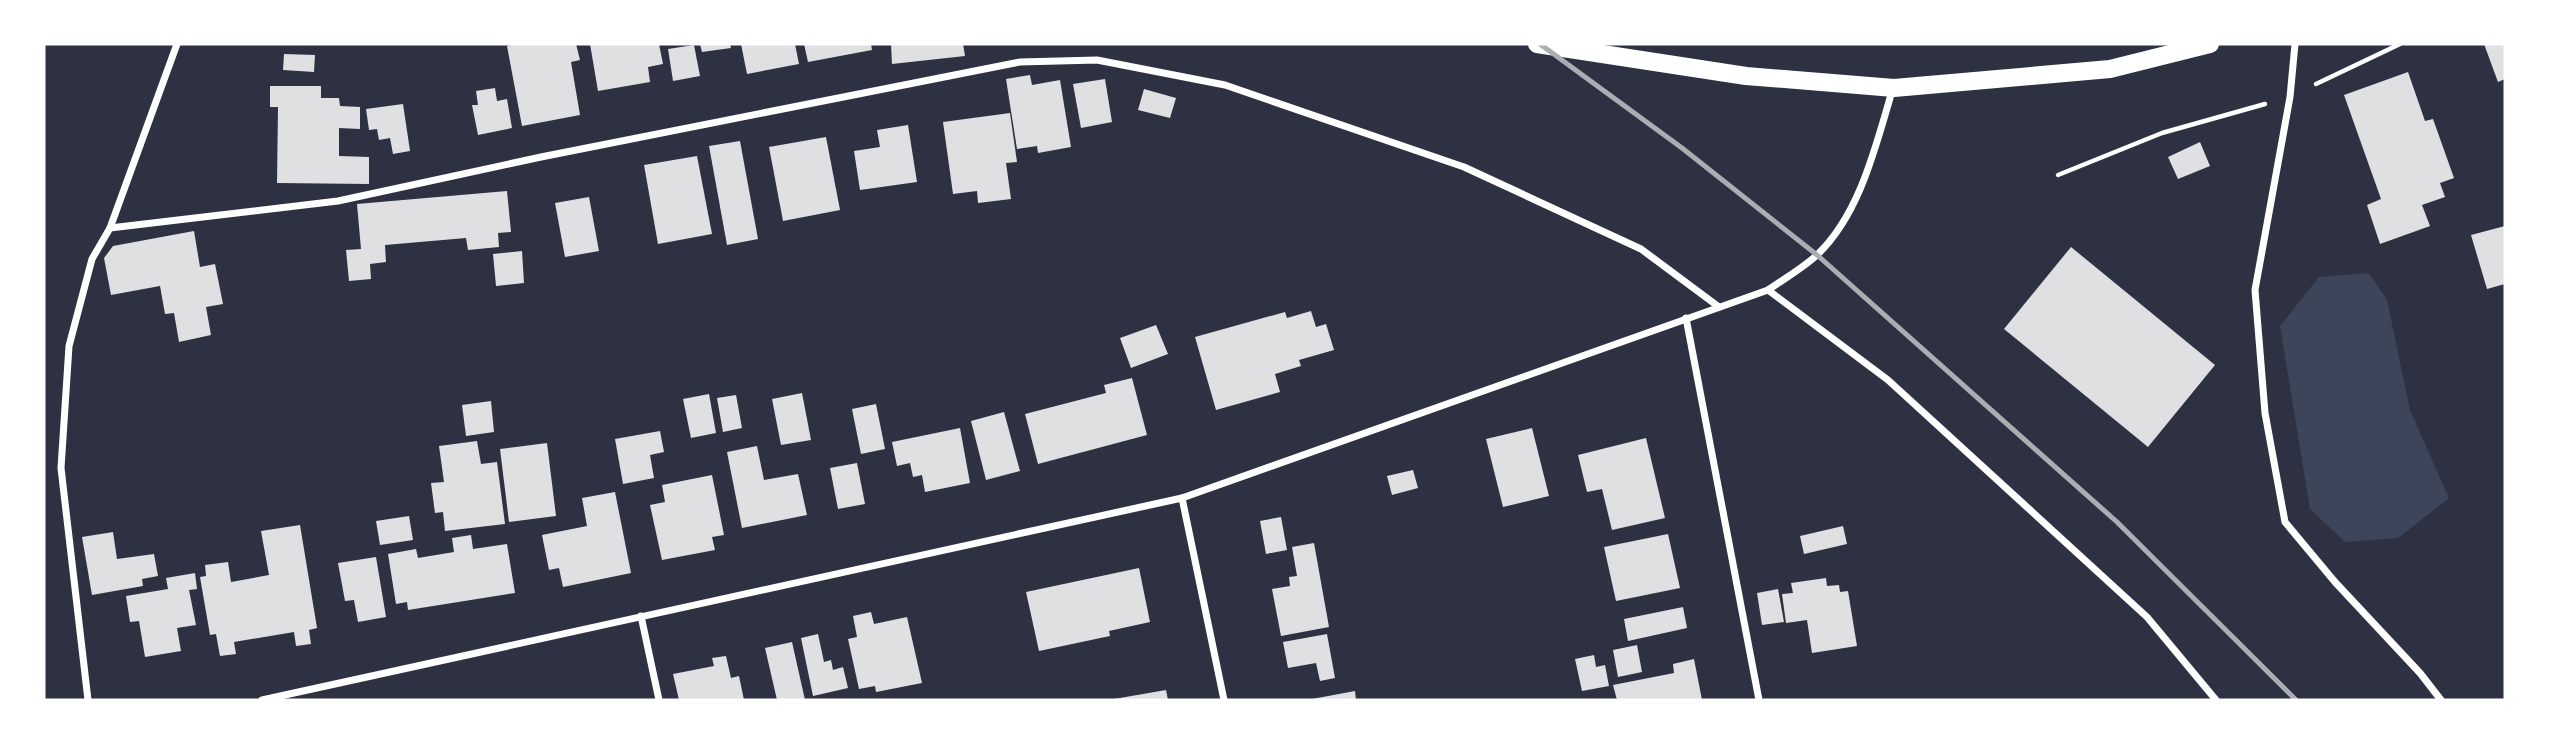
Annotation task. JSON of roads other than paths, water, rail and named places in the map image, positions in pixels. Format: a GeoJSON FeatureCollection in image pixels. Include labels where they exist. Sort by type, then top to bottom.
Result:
{"type":"FeatureCollection","features":[{"type":"Feature","properties":{"kind":"main road"},"geometry":{"type":"LineString","coordinates":[[1538,44],[1746,76],[1894,88],[2110,69],[2210,44]]}},
{"type":"Feature","properties":{"kind":"street"},"geometry":{"type":"LineString","coordinates":[[88,700],[61,468],[69,346],[92,259],[110,228],[177,44]]}},
{"type":"Feature","properties":{"kind":"street"},"geometry":{"type":"LineString","coordinates":[[2295,44],[2290,97],[2255,290],[2265,414],[2285,522],[2441,700]]}},
{"type":"Feature","properties":{"kind":"street"},"geometry":{"type":"LineString","coordinates":[[110,228],[338,201],[1020,62],[1097,60],[1225,85],[1464,167],[1641,249],[1719,307]]}},
{"type":"Feature","properties":{"kind":"street"},"geometry":{"type":"LineString","coordinates":[[261,700],[1182,498],[1768,290],[1817,255],[1843,222],[1869,168],[1894,88]]}},
{"type":"Feature","properties":{"kind":"street"},"geometry":{"type":"LineString","coordinates":[[1768,290],[1888,380],[2147,617],[2216,700]]}},
{"type":"Feature","properties":{"kind":"street"},"geometry":{"type":"LineString","coordinates":[[1686,318],[1759,700]]}},
{"type":"Feature","properties":{"kind":"street"},"geometry":{"type":"LineString","coordinates":[[1182,498],[1224,700]]}},
{"type":"Feature","properties":{"kind":"street"},"geometry":{"type":"LineString","coordinates":[[642,616],[659,700]]}},
{"type":"Feature","properties":{"kind":"railway"},"geometry":{"type":"LineString","coordinates":[[1540,44],[1682,148],[1817,255],[2117,522],[2296,700]]}}]}
